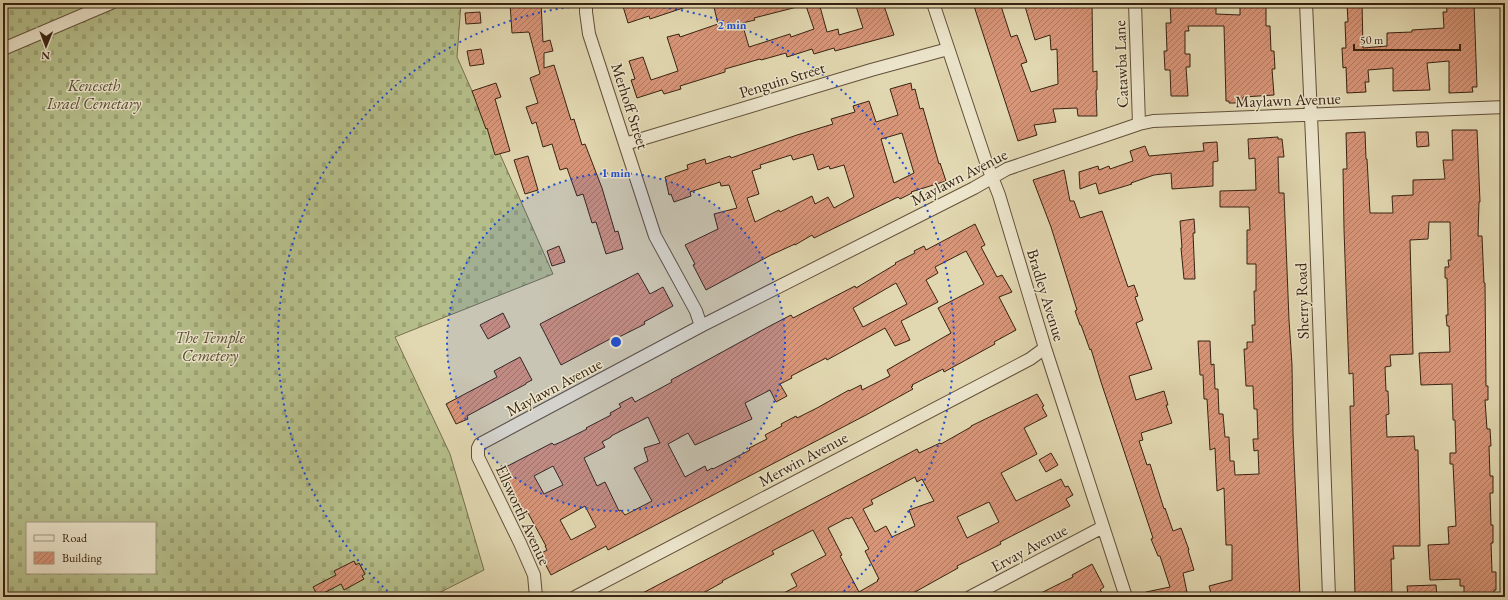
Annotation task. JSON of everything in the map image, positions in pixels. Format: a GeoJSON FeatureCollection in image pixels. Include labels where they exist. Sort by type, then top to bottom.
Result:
{"type":"FeatureCollection","features":[{"type":"Feature","properties":{"kind":"street"},"geometry":{"type":"LineString","coordinates":[[3,49],[111,3]]}},
{"type":"Feature","properties":{"kind":"street","name":"Merhoff Street"},"geometry":{"type":"LineString","coordinates":[[586,3],[589,34],[655,236],[696,311],[701,326]]}},
{"type":"Feature","properties":{"kind":"street","name":"Bradley Avenue"},"geometry":{"type":"LineString","coordinates":[[933,3],[999,195],[1045,348],[1126,597]]}},
{"type":"Feature","properties":{"kind":"street","name":"Catawba Lane"},"geometry":{"type":"LineString","coordinates":[[1135,3],[1139,124]]}},
{"type":"Feature","properties":{"kind":"street","name":"Sherry Road"},"geometry":{"type":"LineString","coordinates":[[1306,3],[1329,597]]}},
{"type":"Feature","properties":{"kind":"street","name":"Penguin Street"},"geometry":{"type":"LineString","coordinates":[[626,144],[871,70],[948,49]]}},
{"type":"Feature","properties":{"kind":"street","name":"Maylawn Avenue"},"geometry":{"type":"LineString","coordinates":[[478,448],[480,444],[701,326],[960,195],[992,176],[1007,169],[1139,124],[1153,121],[1505,107]]}},
{"type":"Feature","properties":{"kind":"street","name":"Merwin Avenue"},"geometry":{"type":"LineString","coordinates":[[575,597],[1030,359],[1045,348]]}},
{"type":"Feature","properties":{"kind":"street","name":"Ellsworth Avenue"},"geometry":{"type":"LineString","coordinates":[[478,448],[478,457],[534,575],[536,597]]}},
{"type":"Feature","properties":{"kind":"street","name":"Ervay Avenue"},"geometry":{"type":"LineString","coordinates":[[970,597],[1103,527]]}},
{"type":"Feature","properties":{"kind":"green space","name":"The Temple Cemetery"},"geometry":{"type":"Polygon","coordinates":[[[3,3],[461,3],[457,57],[553,274],[395,337],[450,454],[484,570],[431,597],[3,597],[3,3]]]}},
{"type":"Feature","properties":{"kind":"building"},"geometry":{"type":"Polygon","coordinates":[[[510,3],[541,3],[543,42],[550,40],[553,51],[544,53],[544,68],[554,65],[571,120],[574,119],[582,145],[585,144],[602,188],[615,232],[618,231],[623,249],[606,254],[596,222],[592,223],[583,194],[577,196],[567,168],[560,170],[552,144],[543,147],[536,122],[532,124],[526,107],[538,103],[530,78],[540,74],[529,32],[512,33],[510,3]]]}},
{"type":"Feature","properties":{"kind":"building"},"geometry":{"type":"Polygon","coordinates":[[[622,3],[638,3],[640,7],[652,3],[689,3],[689,6],[650,19],[649,16],[628,23],[622,3]]]}},
{"type":"Feature","properties":{"kind":"building"},"geometry":{"type":"Polygon","coordinates":[[[713,3],[797,3],[797,7],[754,18],[755,20],[742,23],[749,47],[790,34],[791,37],[814,29],[805,3],[819,3],[827,32],[838,29],[839,35],[863,28],[855,3],[883,3],[894,35],[835,51],[834,48],[814,54],[812,49],[787,57],[786,53],[760,59],[725,69],[725,72],[680,86],[681,89],[664,94],[662,90],[637,98],[631,80],[635,79],[629,61],[643,57],[651,80],[678,71],[667,37],[679,34],[680,37],[718,24],[713,3]]]}},
{"type":"Feature","properties":{"kind":"building"},"geometry":{"type":"Polygon","coordinates":[[[973,3],[1000,3],[1011,37],[1017,35],[1027,62],[1021,64],[1031,92],[1058,84],[1057,49],[1051,50],[1050,35],[1035,40],[1024,3],[1092,3],[1093,72],[1097,71],[1097,116],[1078,116],[1077,108],[1053,109],[1056,122],[1034,125],[1037,135],[1018,141],[973,3]]]}},
{"type":"Feature","properties":{"kind":"building"},"geometry":{"type":"Polygon","coordinates":[[[1170,3],[1216,3],[1216,14],[1240,15],[1240,3],[1266,3],[1266,26],[1270,26],[1271,51],[1274,51],[1275,69],[1272,69],[1274,95],[1243,97],[1243,103],[1229,103],[1229,101],[1226,101],[1224,26],[1188,26],[1189,31],[1185,31],[1185,54],[1190,54],[1190,67],[1186,67],[1188,96],[1171,96],[1170,70],[1165,70],[1164,51],[1167,51],[1166,23],[1171,23],[1170,3]]]}},
{"type":"Feature","properties":{"kind":"building"},"geometry":{"type":"Polygon","coordinates":[[[1347,3],[1362,3],[1363,48],[1387,46],[1387,33],[1444,28],[1443,12],[1447,12],[1446,3],[1474,3],[1477,87],[1472,87],[1473,92],[1449,93],[1449,61],[1427,63],[1430,90],[1393,91],[1393,68],[1368,70],[1369,82],[1365,82],[1366,92],[1347,93],[1346,67],[1343,68],[1342,48],[1346,48],[1345,22],[1348,22],[1347,3]]]}},
{"type":"Feature","properties":{"kind":"building"},"geometry":{"type":"Polygon","coordinates":[[[480,12],[481,23],[466,24],[465,13],[480,12]]]}},
{"type":"Feature","properties":{"kind":"building"},"geometry":{"type":"Polygon","coordinates":[[[481,49],[484,64],[470,66],[467,51],[481,49]]]}},
{"type":"Feature","properties":{"kind":"building"},"geometry":{"type":"Polygon","coordinates":[[[496,83],[501,97],[495,99],[510,151],[495,155],[487,128],[486,129],[472,91],[496,83]]]}},
{"type":"Feature","properties":{"kind":"building"},"geometry":{"type":"Polygon","coordinates":[[[911,83],[912,90],[915,89],[920,109],[923,108],[939,164],[940,163],[946,181],[911,192],[912,193],[900,199],[898,197],[814,238],[812,235],[706,290],[693,265],[695,264],[685,245],[718,229],[714,214],[737,208],[729,185],[721,186],[720,182],[690,192],[691,196],[674,202],[671,194],[669,195],[665,177],[688,169],[687,165],[705,159],[706,164],[730,156],[731,158],[833,124],[831,119],[855,112],[853,106],[869,101],[876,122],[898,115],[890,89],[911,83]],[[902,133],[881,139],[894,183],[914,173],[902,133]],[[813,154],[793,160],[791,155],[760,165],[761,168],[752,171],[759,194],[747,198],[755,222],[779,210],[780,212],[812,196],[815,204],[828,197],[834,208],[854,197],[844,165],[830,169],[829,166],[818,170],[813,154]]]}},
{"type":"Feature","properties":{"kind":"building"},"geometry":{"type":"Polygon","coordinates":[[[1452,130],[1477,130],[1480,202],[1478,236],[1482,236],[1485,283],[1486,386],[1488,386],[1488,400],[1485,400],[1487,429],[1490,429],[1490,476],[1493,476],[1493,493],[1490,493],[1491,525],[1493,525],[1493,543],[1491,543],[1492,572],[1496,572],[1496,590],[1494,590],[1494,597],[1464,597],[1464,586],[1460,586],[1460,579],[1430,580],[1428,545],[1449,544],[1448,527],[1456,526],[1453,464],[1450,464],[1450,453],[1456,453],[1452,384],[1421,385],[1419,353],[1450,352],[1449,326],[1447,326],[1446,315],[1448,315],[1447,278],[1445,278],[1445,267],[1449,267],[1448,260],[1451,260],[1450,222],[1429,222],[1428,239],[1410,240],[1413,354],[1390,355],[1391,366],[1385,367],[1389,414],[1386,415],[1387,437],[1414,436],[1415,450],[1418,450],[1420,546],[1393,546],[1394,559],[1391,559],[1392,596],[1355,595],[1350,406],[1354,406],[1353,373],[1349,374],[1344,229],[1343,169],[1347,169],[1346,133],[1365,132],[1370,213],[1393,213],[1392,196],[1413,195],[1413,180],[1445,179],[1443,160],[1453,160],[1452,130]]]}},
{"type":"Feature","properties":{"kind":"building"},"geometry":{"type":"Polygon","coordinates":[[[1416,132],[1428,132],[1429,146],[1417,147],[1416,132]]]}},
{"type":"Feature","properties":{"kind":"building"},"geometry":{"type":"Polygon","coordinates":[[[1278,137],[1278,139],[1282,139],[1284,157],[1278,157],[1279,193],[1284,193],[1300,597],[1212,597],[1209,586],[1232,580],[1232,545],[1226,545],[1224,488],[1217,491],[1215,448],[1210,450],[1207,399],[1204,399],[1203,375],[1200,375],[1198,341],[1210,341],[1211,365],[1214,364],[1215,389],[1218,389],[1219,414],[1223,414],[1225,437],[1229,437],[1230,461],[1234,461],[1235,475],[1259,474],[1258,450],[1254,451],[1253,439],[1258,439],[1257,409],[1254,409],[1253,386],[1246,386],[1244,349],[1247,349],[1247,342],[1253,342],[1252,325],[1255,325],[1254,291],[1256,291],[1256,264],[1247,264],[1247,230],[1250,230],[1249,207],[1220,207],[1220,191],[1256,190],[1255,158],[1249,159],[1248,139],[1278,137]]]}},
{"type":"Feature","properties":{"kind":"building"},"geometry":{"type":"Polygon","coordinates":[[[1217,142],[1218,161],[1213,162],[1213,186],[1172,189],[1171,173],[1154,175],[1131,183],[1132,184],[1099,194],[1096,183],[1080,189],[1079,172],[1098,166],[1099,170],[1109,166],[1110,169],[1133,161],[1130,151],[1145,146],[1149,156],[1204,151],[1203,143],[1217,142]]]}},
{"type":"Feature","properties":{"kind":"building"},"geometry":{"type":"Polygon","coordinates":[[[528,156],[538,190],[525,194],[514,160],[528,156]]]}},
{"type":"Feature","properties":{"kind":"building"},"geometry":{"type":"Polygon","coordinates":[[[1064,170],[1070,201],[1074,201],[1080,218],[1102,211],[1128,287],[1134,285],[1138,296],[1135,297],[1143,320],[1136,323],[1152,369],[1129,376],[1136,400],[1164,391],[1168,405],[1166,405],[1172,423],[1141,433],[1143,440],[1139,441],[1147,465],[1150,464],[1164,509],[1165,508],[1173,531],[1181,528],[1189,550],[1194,570],[1183,573],[1188,597],[1146,597],[1146,592],[1170,587],[1160,556],[1158,556],[1151,539],[1153,538],[1091,349],[1090,350],[1075,311],[1077,310],[1051,227],[1033,180],[1064,170]]]}},
{"type":"Feature","properties":{"kind":"building"},"geometry":{"type":"Polygon","coordinates":[[[1194,219],[1195,233],[1193,233],[1195,279],[1184,279],[1180,221],[1194,219]]]}},
{"type":"Feature","properties":{"kind":"building"},"geometry":{"type":"Polygon","coordinates":[[[975,224],[985,245],[981,247],[997,277],[1002,275],[1012,292],[999,297],[1016,330],[994,342],[995,344],[944,372],[943,369],[912,385],[913,386],[911,387],[913,389],[866,415],[608,550],[606,546],[551,575],[540,554],[547,550],[546,546],[528,513],[524,515],[512,492],[509,493],[498,471],[552,443],[554,445],[587,429],[586,428],[611,415],[610,413],[621,407],[619,404],[632,397],[635,402],[672,382],[671,380],[791,315],[793,318],[855,286],[856,288],[896,264],[895,263],[915,253],[914,251],[924,246],[926,250],[975,224]],[[966,251],[935,267],[938,273],[926,280],[938,302],[901,321],[910,340],[895,346],[885,328],[827,360],[826,358],[791,376],[792,378],[780,384],[787,396],[776,402],[770,390],[745,403],[752,419],[695,445],[688,433],[668,444],[685,477],[705,466],[707,471],[712,468],[713,469],[750,450],[749,448],[767,439],[765,435],[782,426],[781,424],[796,416],[797,418],[849,390],[861,385],[862,390],[890,376],[887,370],[951,333],[938,308],[984,284],[966,251]],[[896,283],[853,308],[863,327],[907,304],[896,283]],[[648,417],[602,442],[605,447],[584,458],[597,486],[605,482],[619,511],[621,510],[625,515],[652,501],[634,468],[648,461],[644,448],[660,443],[648,417]],[[553,466],[534,476],[544,494],[563,485],[553,466]],[[585,506],[560,520],[571,540],[596,527],[585,506]]]}},
{"type":"Feature","properties":{"kind":"building"},"geometry":{"type":"Polygon","coordinates":[[[559,246],[565,262],[552,266],[547,251],[559,246]]]}},
{"type":"Feature","properties":{"kind":"building"},"geometry":{"type":"Polygon","coordinates":[[[638,273],[650,294],[663,287],[673,306],[644,322],[645,324],[615,339],[614,337],[561,365],[540,324],[638,273]]]}},
{"type":"Feature","properties":{"kind":"building"},"geometry":{"type":"Polygon","coordinates":[[[503,313],[510,327],[488,339],[480,325],[503,313]]]}},
{"type":"Feature","properties":{"kind":"building"},"geometry":{"type":"Polygon","coordinates":[[[520,357],[532,380],[467,416],[468,419],[456,424],[446,404],[497,377],[494,371],[520,357]]]}},
{"type":"Feature","properties":{"kind":"building"},"geometry":{"type":"Polygon","coordinates":[[[1037,394],[1044,406],[1042,407],[1047,416],[1024,428],[1037,454],[1001,473],[1016,501],[1061,479],[1065,487],[1068,486],[1073,495],[1066,499],[1070,506],[1000,542],[1001,544],[957,566],[958,568],[906,597],[776,597],[797,586],[791,574],[826,555],[813,530],[772,551],[774,554],[722,581],[723,582],[696,597],[635,597],[917,449],[919,453],[940,443],[941,444],[971,426],[1037,394]],[[915,477],[871,500],[873,504],[863,509],[875,532],[886,526],[892,537],[915,526],[909,510],[934,501],[922,479],[917,482],[915,477]],[[989,502],[957,517],[967,538],[999,522],[989,502]],[[852,517],[847,518],[828,528],[842,555],[840,556],[859,592],[879,579],[865,551],[869,549],[852,517]]]}},
{"type":"Feature","properties":{"kind":"building"},"geometry":{"type":"Polygon","coordinates":[[[1051,453],[1058,465],[1046,472],[1039,460],[1051,453]]]}},
{"type":"Feature","properties":{"kind":"building"},"geometry":{"type":"Polygon","coordinates":[[[354,561],[356,565],[359,563],[365,574],[362,576],[364,579],[344,590],[341,584],[318,596],[313,587],[336,575],[334,571],[354,561]]]}},
{"type":"Feature","properties":{"kind":"building"},"geometry":{"type":"Polygon","coordinates":[[[1092,564],[1104,587],[1100,590],[1102,592],[1093,597],[1033,597],[1073,577],[1072,575],[1092,564]]]}},
{"type":"Feature","properties":{"kind":"building"},"geometry":{"type":"Polygon","coordinates":[[[1436,585],[1437,597],[1408,597],[1407,586],[1436,585]]]}},
{"type":"Feature","properties":{"kind":"park label","name":"Keneseth Israel Cemetary"},"geometry":{"type":"Point","coordinates":[94,94]}}]}
